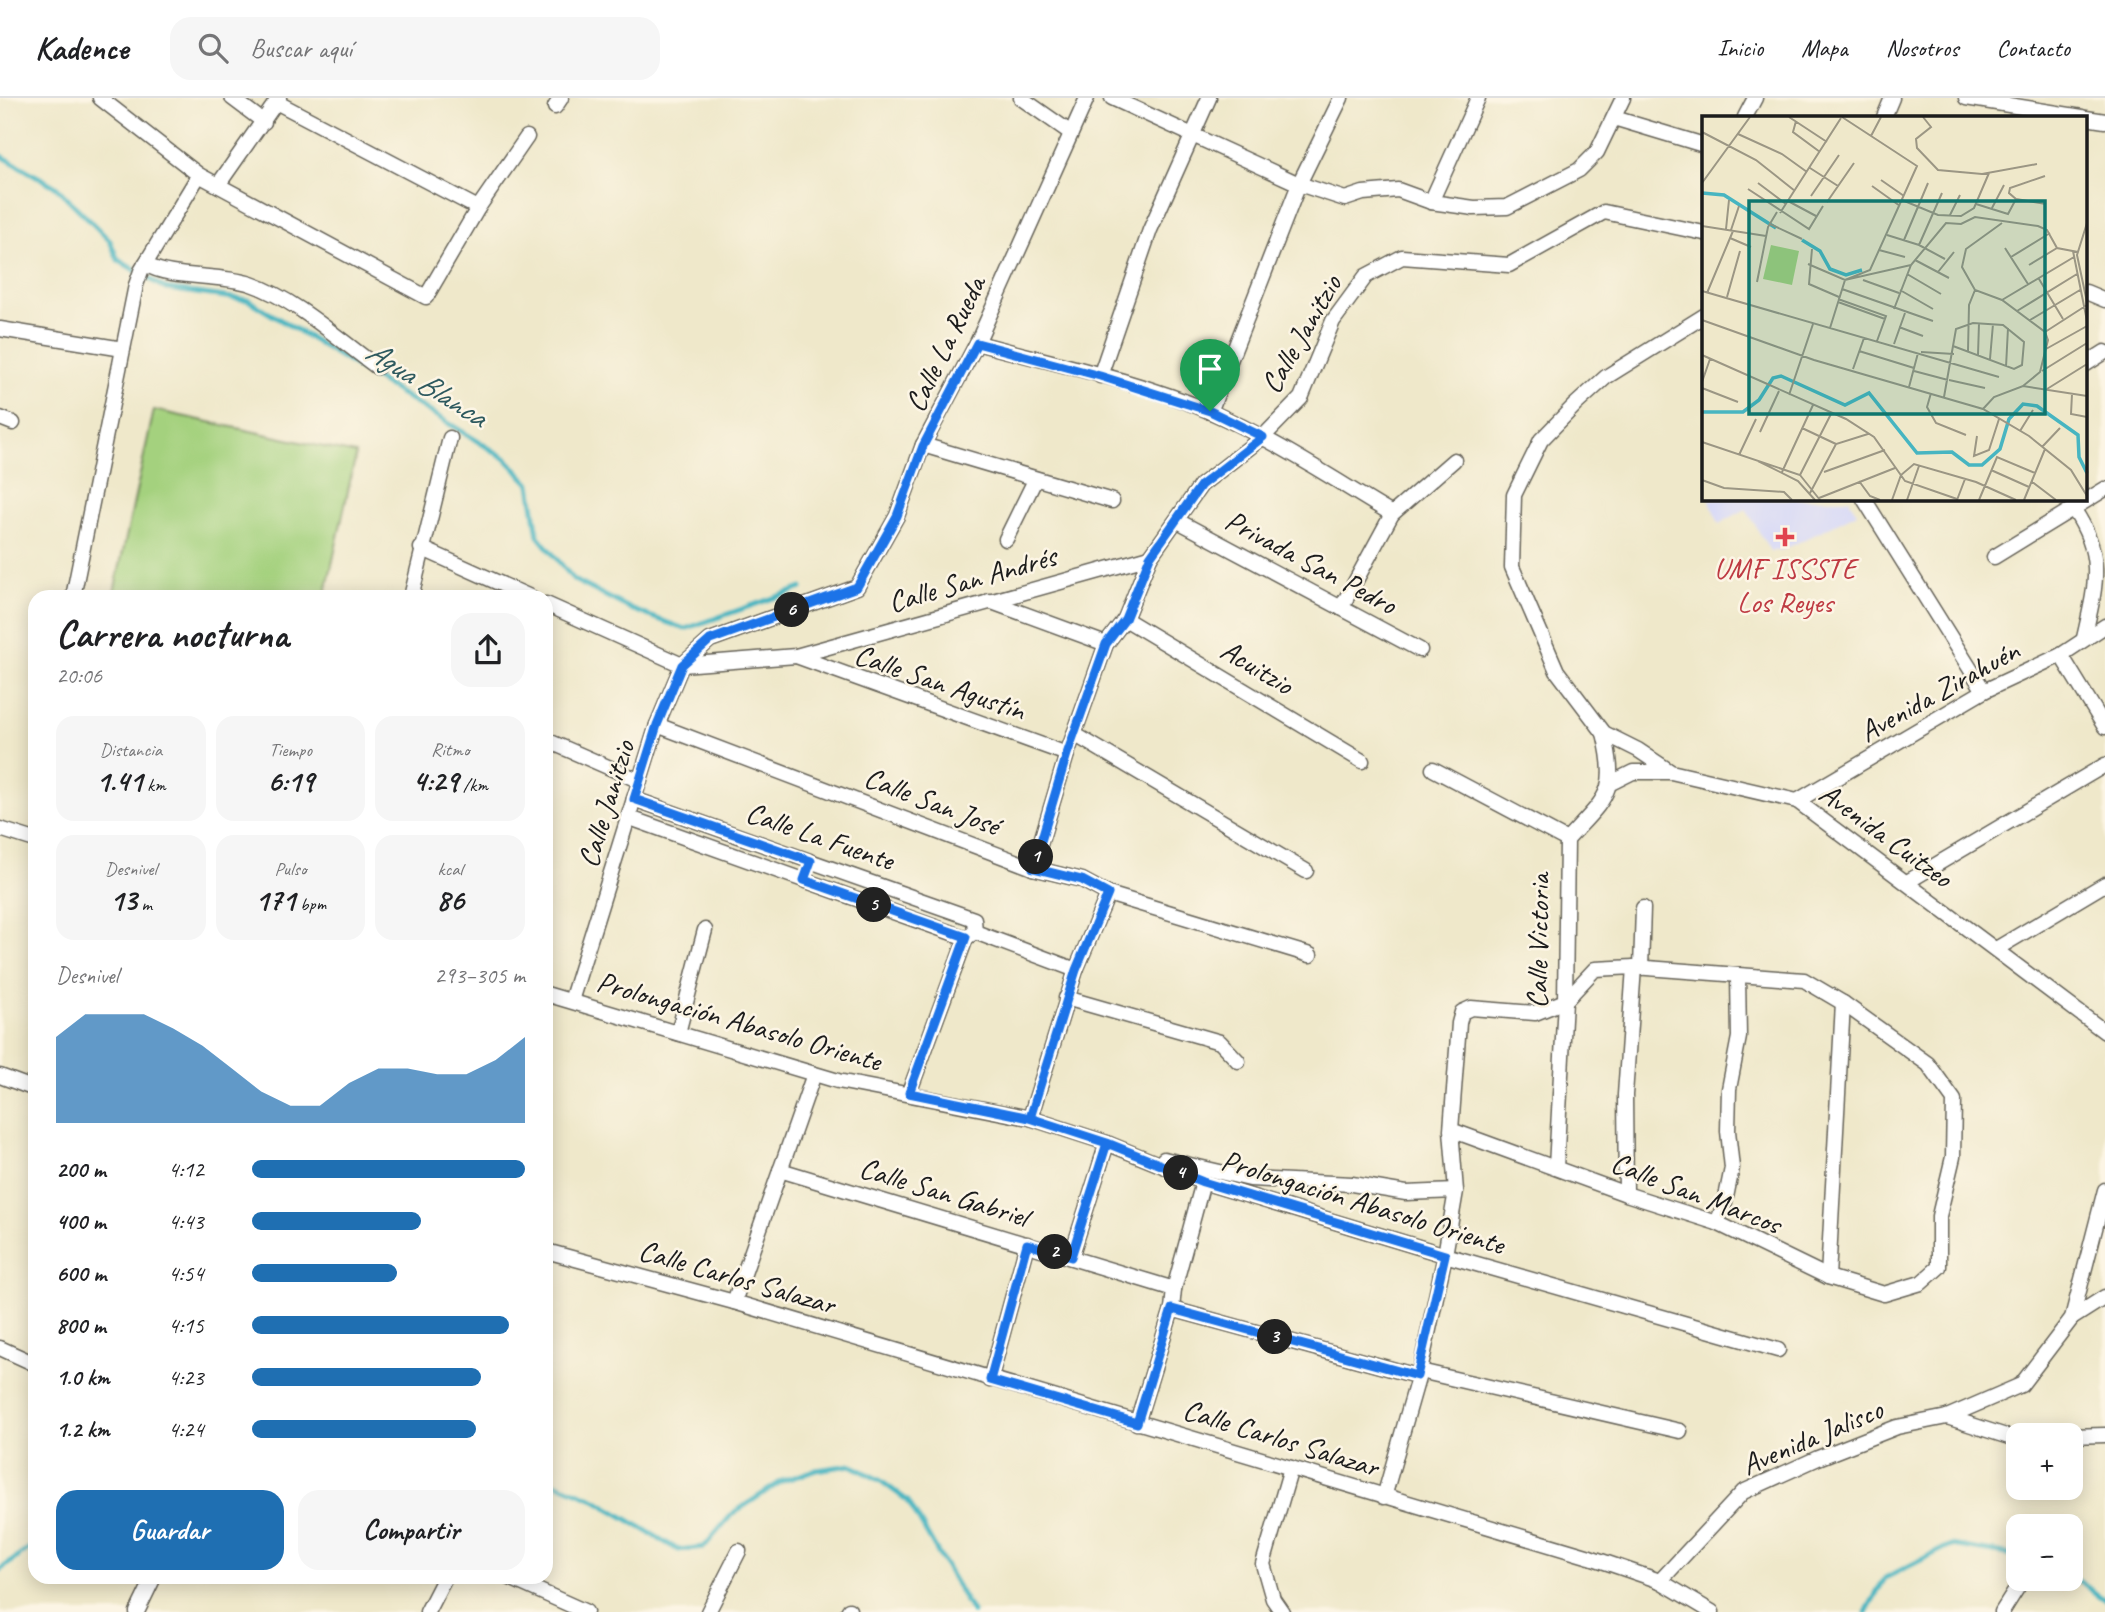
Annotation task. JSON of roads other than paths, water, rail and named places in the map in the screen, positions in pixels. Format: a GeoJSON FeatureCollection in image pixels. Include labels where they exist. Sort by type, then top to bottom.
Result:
{"type":"FeatureCollection","features":[{"type":"Feature","properties":{"kind":"street"},"geometry":{"type":"LineString","coordinates":[[100,98],[199,175],[426,298],[478,208],[527,137]]}},
{"type":"Feature","properties":{"kind":"street"},"geometry":{"type":"LineString","coordinates":[[232,98],[264,122]]}},
{"type":"Feature","properties":{"kind":"street"},"geometry":{"type":"LineString","coordinates":[[1021,98],[1071,133]]}},
{"type":"Feature","properties":{"kind":"street","name":"Calle La Rueda"},"geometry":{"type":"LineString","coordinates":[[682,665],[710,640],[857,587],[897,516],[923,446],[977,343],[1087,98]]}},
{"type":"Feature","properties":{"kind":"street"},"geometry":{"type":"LineString","coordinates":[[1112,98],[1192,132],[1298,184],[1345,199],[1363,193],[1398,190],[1431,202],[1474,208],[1507,207],[1579,170],[1597,152],[1623,98]]}},
{"type":"Feature","properties":{"kind":"street"},"geometry":{"type":"LineString","coordinates":[[1100,376],[1150,230],[1209,98]]}},
{"type":"Feature","properties":{"kind":"street"},"geometry":{"type":"LineString","coordinates":[[1210,411],[1298,184],[1341,98]]}},
{"type":"Feature","properties":{"kind":"street"},"geometry":{"type":"LineString","coordinates":[[1431,202],[1478,98]]}},
{"type":"Feature","properties":{"kind":"street"},"geometry":{"type":"LineString","coordinates":[[1746,116],[1755,98]]}},
{"type":"Feature","properties":{"kind":"street"},"geometry":{"type":"LineString","coordinates":[[1884,116],[1892,98]]}},
{"type":"Feature","properties":{"kind":"street"},"geometry":{"type":"LineString","coordinates":[[1966,98],[2072,116]]}},
{"type":"Feature","properties":{"kind":"street"},"geometry":{"type":"LineString","coordinates":[[218,185],[277,100],[478,208]]}},
{"type":"Feature","properties":{"kind":"street"},"geometry":{"type":"LineString","coordinates":[[1614,118],[1702,144]]}},
{"type":"Feature","properties":{"kind":"street"},"geometry":{"type":"LineString","coordinates":[[74,590],[141,273],[199,175]]}},
{"type":"Feature","properties":{"kind":"street","name":"Calle Janitzio"},"geometry":{"type":"LineString","coordinates":[[1033,868],[1067,754],[1106,644],[1125,619],[1150,557],[1201,485],[1263,437],[1301,398],[1333,320],[1366,276],[1402,257],[1509,265],[1604,212],[1702,233]]}},
{"type":"Feature","properties":{"kind":"street"},"geometry":{"type":"LineString","coordinates":[[141,273],[215,275],[252,284],[288,302],[377,367]]}},
{"type":"Feature","properties":{"kind":"street"},"geometry":{"type":"LineString","coordinates":[[2088,293],[2105,300]]}},
{"type":"Feature","properties":{"kind":"street","name":"Avenida Cuitzeo"},"geometry":{"type":"LineString","coordinates":[[1702,317],[1606,377],[1541,440],[1514,495],[1513,567],[1557,671],[1604,733],[1638,750],[1671,772],[1797,801],[2105,1030]]}},
{"type":"Feature","properties":{"kind":"street"},"geometry":{"type":"LineString","coordinates":[[0,329],[123,349]]}},
{"type":"Feature","properties":{"kind":"street"},"geometry":{"type":"LineString","coordinates":[[977,343],[1100,376],[1210,411],[1263,437],[1392,514]]}},
{"type":"Feature","properties":{"kind":"street"},"geometry":{"type":"LineString","coordinates":[[2088,363],[2105,352]]}},
{"type":"Feature","properties":{"kind":"street"},"geometry":{"type":"LineString","coordinates":[[412,590],[450,438]]}},
{"type":"Feature","properties":{"kind":"street"},"geometry":{"type":"LineString","coordinates":[[923,446],[1112,501]]}},
{"type":"Feature","properties":{"kind":"street"},"geometry":{"type":"LineString","coordinates":[[1341,608],[1392,514],[1454,460]]}},
{"type":"Feature","properties":{"kind":"street"},"geometry":{"type":"LineString","coordinates":[[1006,539],[1035,480]]}},
{"type":"Feature","properties":{"kind":"street"},"geometry":{"type":"LineString","coordinates":[[1994,557],[2105,489]]}},
{"type":"Feature","properties":{"kind":"street"},"geometry":{"type":"LineString","coordinates":[[1866,500],[1984,691]]}},
{"type":"Feature","properties":{"kind":"street"},"geometry":{"type":"LineString","coordinates":[[2074,510],[2098,549],[2098,577],[2084,638]]}},
{"type":"Feature","properties":{"kind":"street","name":"Privada San Pedro"},"geometry":{"type":"LineString","coordinates":[[1178,521],[1420,650]]}},
{"type":"Feature","properties":{"kind":"street"},"geometry":{"type":"LineString","coordinates":[[421,548],[514,590]]}},
{"type":"Feature","properties":{"kind":"street","name":"Calle San Andrés"},"geometry":{"type":"LineString","coordinates":[[682,665],[796,656],[1150,557]]}},
{"type":"Feature","properties":{"kind":"street"},"geometry":{"type":"LineString","coordinates":[[989,601],[1106,644]]}},
{"type":"Feature","properties":{"kind":"street"},"geometry":{"type":"LineString","coordinates":[[553,607],[682,665]]}},
{"type":"Feature","properties":{"kind":"street","name":"Acuitzio"},"geometry":{"type":"LineString","coordinates":[[1125,619],[1362,761]]}},
{"type":"Feature","properties":{"kind":"street","name":"Avenida Zirahuén"},"geometry":{"type":"LineString","coordinates":[[1797,801],[1984,691],[2061,655],[2105,626]]}},
{"type":"Feature","properties":{"kind":"street"},"geometry":{"type":"LineString","coordinates":[[2061,655],[2105,727]]}},
{"type":"Feature","properties":{"kind":"street","name":"Calle San Agustín"},"geometry":{"type":"LineString","coordinates":[[796,656],[1067,754]]}},
{"type":"Feature","properties":{"kind":"street","name":"Calle Janitzio"},"geometry":{"type":"LineString","coordinates":[[572,1001],[657,725],[682,665]]}},
{"type":"Feature","properties":{"kind":"street","name":"Calle San José"},"geometry":{"type":"LineString","coordinates":[[657,725],[1033,868],[1082,880],[1108,894],[1310,955]]}},
{"type":"Feature","properties":{"kind":"street"},"geometry":{"type":"LineString","coordinates":[[1604,733],[1610,758],[1611,783],[1633,772],[1671,772]]}},
{"type":"Feature","properties":{"kind":"street"},"geometry":{"type":"LineString","coordinates":[[1074,734],[1306,871]]}},
{"type":"Feature","properties":{"kind":"street"},"geometry":{"type":"LineString","coordinates":[[553,743],[640,781]]}},
{"type":"Feature","properties":{"kind":"street"},"geometry":{"type":"LineString","coordinates":[[1907,882],[2105,765]]}},
{"type":"Feature","properties":{"kind":"street"},"geometry":{"type":"LineString","coordinates":[[1433,769],[1567,840]]}},
{"type":"Feature","properties":{"kind":"street","name":"Calle Victoria"},"geometry":{"type":"LineString","coordinates":[[1556,1167],[1565,1001],[1567,840],[1605,798],[1611,783]]}},
{"type":"Feature","properties":{"kind":"street","name":"Calle La Fuente"},"geometry":{"type":"LineString","coordinates":[[634,799],[974,919],[971,935]]}},
{"type":"Feature","properties":{"kind":"street","name":"Calle La Fuente"},"geometry":{"type":"LineString","coordinates":[[629,818],[804,880],[1076,970]]}},
{"type":"Feature","properties":{"kind":"street"},"geometry":{"type":"LineString","coordinates":[[0,829],[28,838]]}},
{"type":"Feature","properties":{"kind":"street"},"geometry":{"type":"LineString","coordinates":[[804,880],[811,861]]}},
{"type":"Feature","properties":{"kind":"street"},"geometry":{"type":"LineString","coordinates":[[1996,949],[2105,884]]}},
{"type":"Feature","properties":{"kind":"street"},"geometry":{"type":"LineString","coordinates":[[1030,1118],[1076,970],[1108,894]]}},
{"type":"Feature","properties":{"kind":"street"},"geometry":{"type":"LineString","coordinates":[[1626,1194],[1625,1095],[1643,908]]}},
{"type":"Feature","properties":{"kind":"street"},"geometry":{"type":"LineString","coordinates":[[678,1033],[705,930]]}},
{"type":"Feature","properties":{"kind":"street"},"geometry":{"type":"LineString","coordinates":[[909,1093],[971,935]]}},
{"type":"Feature","properties":{"kind":"street"},"geometry":{"type":"LineString","coordinates":[[1384,1497],[1418,1374],[1445,1255],[1455,1191],[1451,1130],[1462,1012],[1471,1008],[1535,1013],[1565,1001],[1595,969],[1638,968],[1804,980],[1843,1003],[1828,1277]]}},
{"type":"Feature","properties":{"kind":"street"},"geometry":{"type":"LineString","coordinates":[[1717,1223],[1725,1202],[1732,1168],[1728,1131],[1729,1089],[1739,1037],[1738,976]]}},
{"type":"Feature","properties":{"kind":"street","name":"Prolongación Abasolo Oriente"},"geometry":{"type":"LineString","coordinates":[[553,996],[814,1074],[1030,1118],[1107,1143],[1203,1182],[1445,1255],[1778,1350]]}},
{"type":"Feature","properties":{"kind":"street"},"geometry":{"type":"LineString","coordinates":[[1066,999],[1220,1042],[1238,1061]]}},
{"type":"Feature","properties":{"kind":"street","name":"Calle San Marcos"},"geometry":{"type":"LineString","coordinates":[[1451,1130],[1626,1194],[1717,1223],[1828,1277],[1884,1294],[1921,1283],[1939,1267],[1939,1216],[1953,1157],[1954,1100],[1928,1064],[1843,1003]]}},
{"type":"Feature","properties":{"kind":"street"},"geometry":{"type":"LineString","coordinates":[[734,1301],[814,1074]]}},
{"type":"Feature","properties":{"kind":"street"},"geometry":{"type":"LineString","coordinates":[[0,1076],[28,1086]]}},
{"type":"Feature","properties":{"kind":"street"},"geometry":{"type":"LineString","coordinates":[[1071,1257],[1107,1143]]}},
{"type":"Feature","properties":{"kind":"street"},"geometry":{"type":"LineString","coordinates":[[1132,1153],[1250,1179],[1352,1184],[1406,1193],[1455,1191]]}},
{"type":"Feature","properties":{"kind":"street","name":"Calle San Gabriel"},"geometry":{"type":"LineString","coordinates":[[780,1170],[1174,1289]]}},
{"type":"Feature","properties":{"kind":"street"},"geometry":{"type":"LineString","coordinates":[[1137,1423],[1172,1309],[1174,1289],[1203,1182]]}},
{"type":"Feature","properties":{"kind":"street"},"geometry":{"type":"LineString","coordinates":[[2072,1318],[2105,1190]]}},
{"type":"Feature","properties":{"kind":"street"},"geometry":{"type":"LineString","coordinates":[[990,1380],[1027,1244]]}},
{"type":"Feature","properties":{"kind":"street","name":"Calle Carlos Salazar"},"geometry":{"type":"LineString","coordinates":[[553,1253],[734,1301],[1660,1581],[1712,1612]]}},
{"type":"Feature","properties":{"kind":"street"},"geometry":{"type":"LineString","coordinates":[[1947,1417],[2021,1385],[2072,1318],[2105,1297]]}},
{"type":"Feature","properties":{"kind":"street"},"geometry":{"type":"LineString","coordinates":[[1172,1309],[1418,1374],[1680,1431]]}},
{"type":"Feature","properties":{"kind":"street"},"geometry":{"type":"LineString","coordinates":[[0,1348],[28,1361]]}},
{"type":"Feature","properties":{"kind":"street","name":"Avenida Jalisco"},"geometry":{"type":"LineString","coordinates":[[1660,1581],[1743,1492],[1818,1458],[1897,1427],[1947,1417],[2006,1436]]}},
{"type":"Feature","properties":{"kind":"street"},"geometry":{"type":"LineString","coordinates":[[2083,1436],[2105,1435]]}},
{"type":"Feature","properties":{"kind":"street"},"geometry":{"type":"LineString","coordinates":[[1282,1612],[1273,1598],[1263,1564],[1290,1468]]}},
{"type":"Feature","properties":{"kind":"street"},"geometry":{"type":"LineString","coordinates":[[708,1612],[738,1550]]}},
{"type":"Feature","properties":{"kind":"street"},"geometry":{"type":"LineString","coordinates":[[137,1612],[150,1584]]}},
{"type":"Feature","properties":{"kind":"street"},"geometry":{"type":"LineString","coordinates":[[427,1612],[441,1584]]}},
{"type":"Feature","properties":{"kind":"street"},"geometry":{"type":"LineString","coordinates":[[524,1584],[586,1612]]}},
{"type":"Feature","properties":{"kind":"street"},"geometry":{"type":"LineString","coordinates":[[2003,1612],[2015,1591]]}},
{"type":"Feature","properties":{"kind":"waterway","name":"Agua Blanca"},"geometry":{"type":"LineString","coordinates":[[0,155],[56,187],[110,241],[118,260],[166,289],[248,300],[505,458],[530,484],[538,536],[574,580],[633,610],[685,629],[802,588]]}},
{"type":"Feature","properties":{"kind":"waterway"},"geometry":{"type":"LineString","coordinates":[[553,1482],[594,1499],[678,1550],[704,1547],[732,1514],[782,1481],[816,1470],[851,1465],[881,1481],[908,1501],[972,1612]]}},
{"type":"Feature","properties":{"kind":"waterway"},"geometry":{"type":"LineString","coordinates":[[1866,1612],[1885,1578],[1951,1545],[2006,1554]]}},
{"type":"Feature","properties":{"kind":"waterway"},"geometry":{"type":"LineString","coordinates":[[0,1570],[28,1549]]}},
{"type":"Feature","properties":{"kind":"waterway"},"geometry":{"type":"LineString","coordinates":[[2083,1584],[2105,1600]]}},
{"type":"Feature","properties":{"kind":"place","name":"UMF ISSSTE Los Reyes"},"geometry":{"type":"Point","coordinates":[1785,537]}}]}
